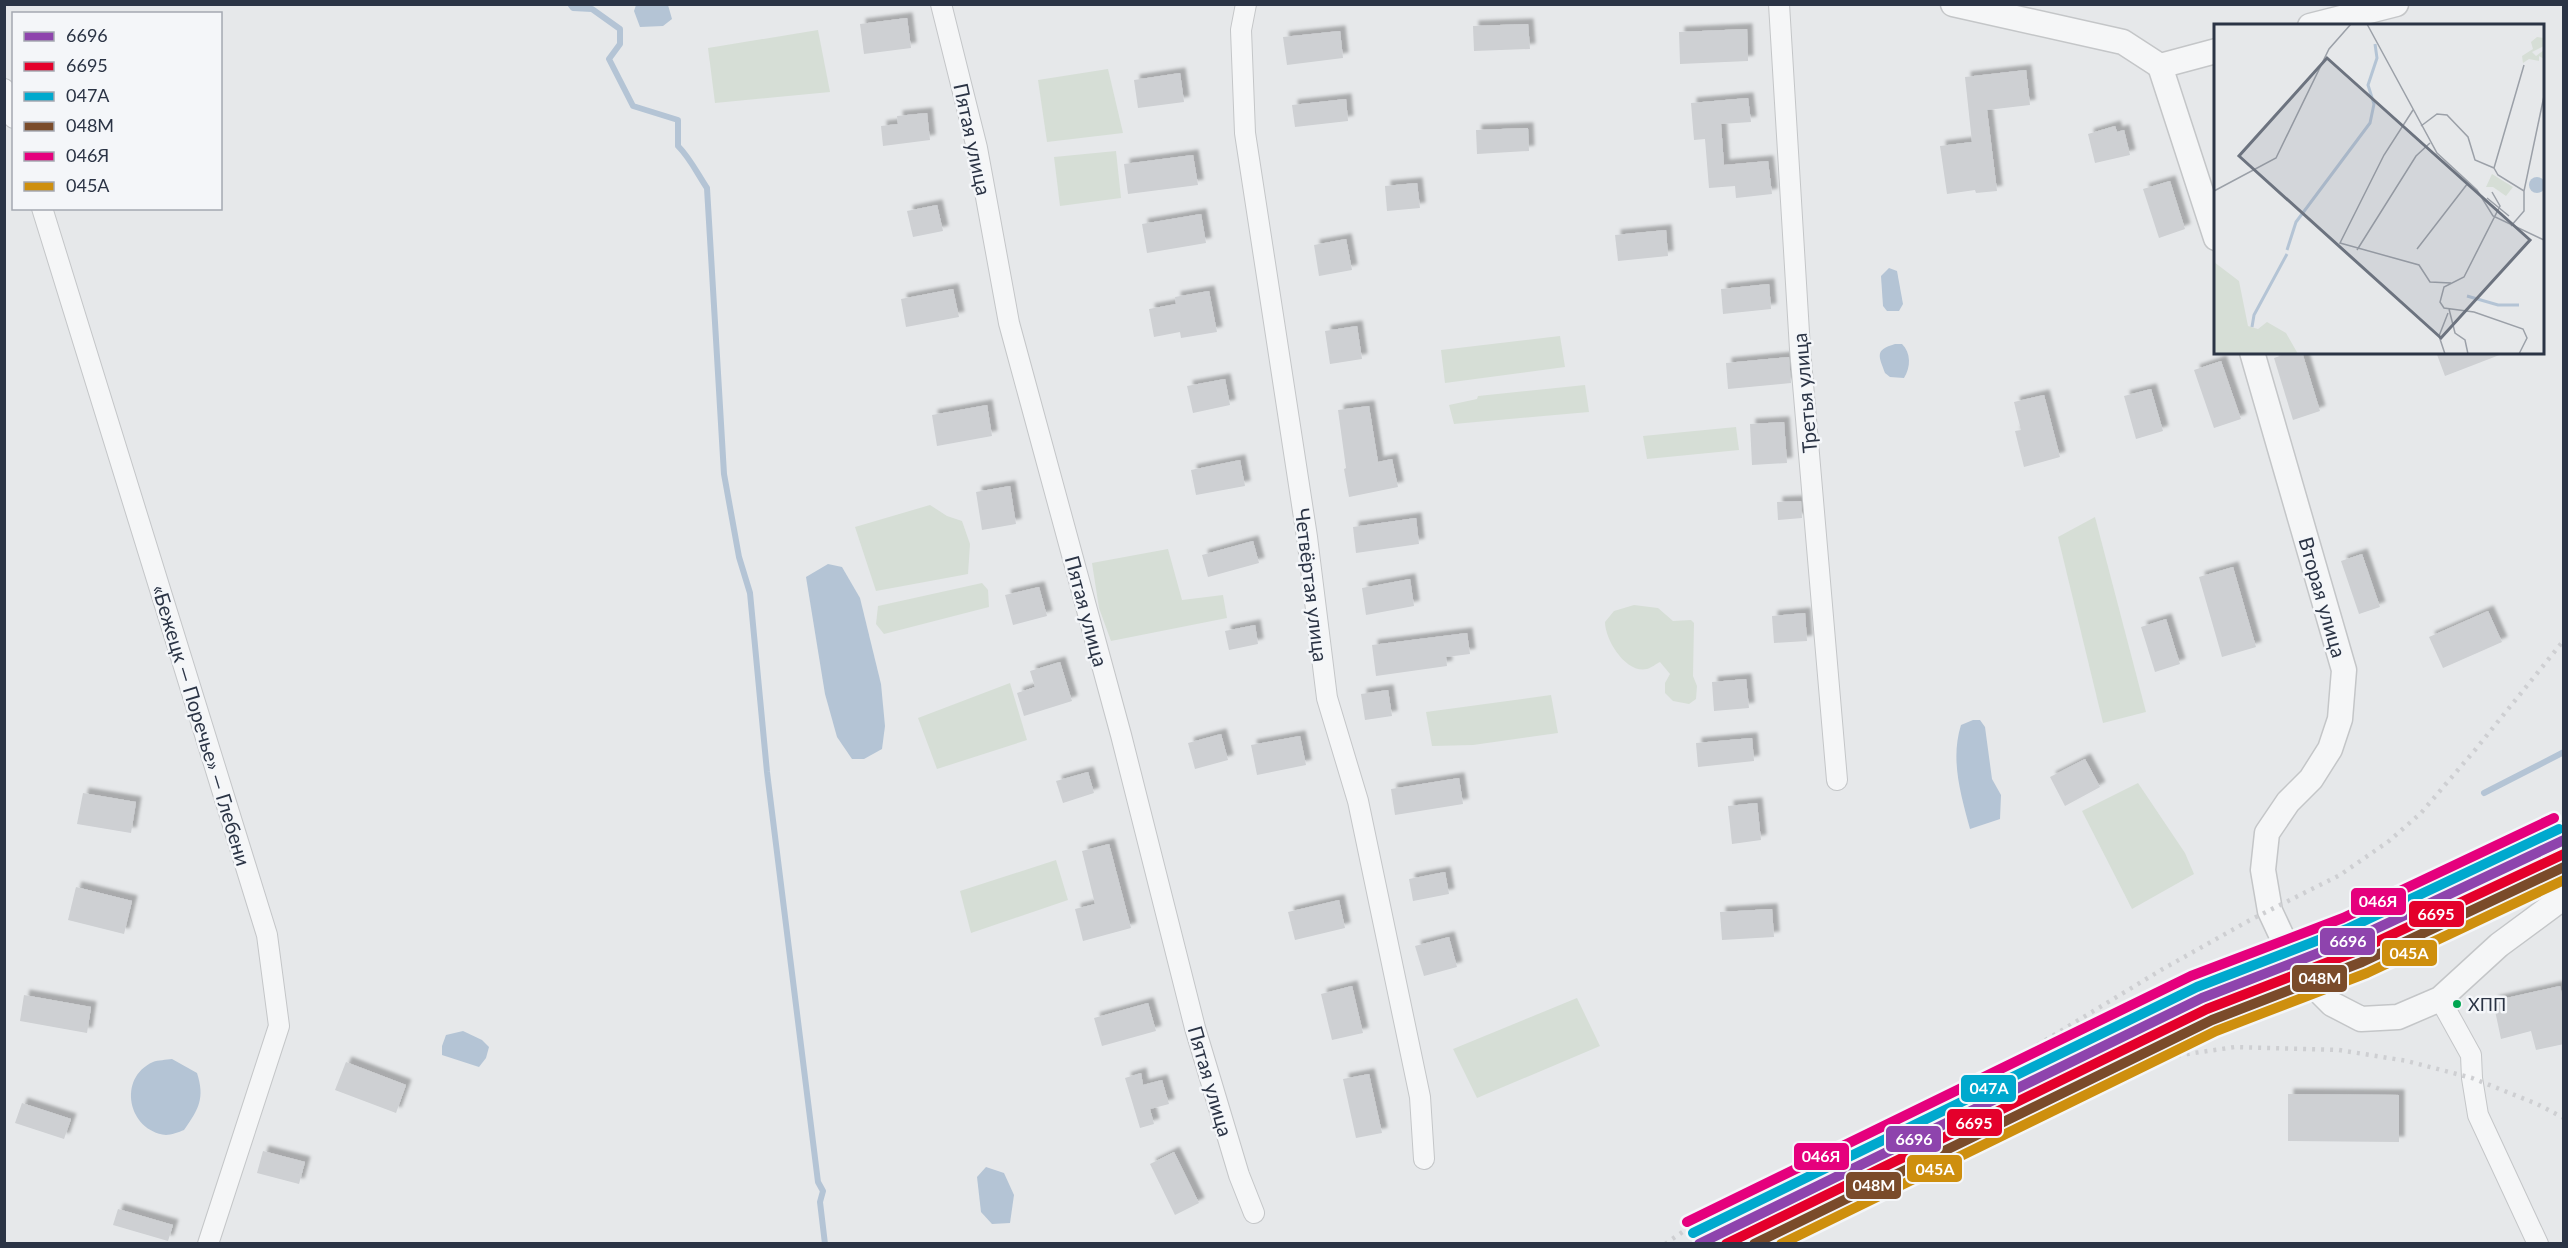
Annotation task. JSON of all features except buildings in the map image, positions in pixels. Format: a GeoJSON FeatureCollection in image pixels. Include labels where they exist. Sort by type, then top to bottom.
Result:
{"type":"FeatureCollection","features":[{"type":"Feature","properties":{"kind":"street","name":"Пятая улица"},"geometry":{"type":"LineString","coordinates":[[941,4],[977,148],[1009,323],[1121,735],[1195,1028],[1239,1174],[1254,1213]]}},
{"type":"Feature","properties":{"kind":"street","name":"Четвёртая улица"},"geometry":{"type":"LineString","coordinates":[[1246,4],[1241,30],[1245,133],[1306,537],[1326,698],[1360,813],[1420,1097],[1424,1160]]}},
{"type":"Feature","properties":{"kind":"street","name":"Третья улица"},"geometry":{"type":"LineString","coordinates":[[1779,4],[1800,350],[1837,780]]}},
{"type":"Feature","properties":{"kind":"street"},"geometry":{"type":"LineString","coordinates":[[1953,4],[2124,42],[2160,66],[2214,232]]}},
{"type":"Feature","properties":{"kind":"street"},"geometry":{"type":"LineString","coordinates":[[2315,24],[2351,10],[2396,4]]}},
{"type":"Feature","properties":{"kind":"street"},"geometry":{"type":"LineString","coordinates":[[2160,66],[2214,52]]}},
{"type":"Feature","properties":{"kind":"street"},"geometry":{"type":"LineString","coordinates":[[4,89],[12,112]]}},
{"type":"Feature","properties":{"kind":"street","name":"«Бежецк — Поречье» — Глебени"},"geometry":{"type":"LineString","coordinates":[[43,210],[267,935],[279,1026],[208,1244]]}},
{"type":"Feature","properties":{"kind":"street","name":"Вторая улица"},"geometry":{"type":"LineString","coordinates":[[2253,354],[2344,670],[2340,719],[2330,749],[2311,779],[2288,802],[2267,833],[2263,870],[2270,911],[2296,962],[2313,985],[2332,1004],[2361,1019],[2398,1017],[2440,999],[2499,945],[2564,897]]}},
{"type":"Feature","properties":{"kind":"street"},"geometry":{"type":"LineString","coordinates":[[2440,999],[2471,1055],[2478,1115],[2538,1244]]}},
{"type":"Feature","properties":{"kind":"shaded area"},"geometry":{"type":"Polygon","coordinates":[[[818,30],[830,92],[715,103],[708,48],[818,30]]]}},
{"type":"Feature","properties":{"kind":"shaded area"},"geometry":{"type":"Polygon","coordinates":[[[1108,69],[1123,133],[1047,142],[1038,80],[1108,69]]]}},
{"type":"Feature","properties":{"kind":"shaded area"},"geometry":{"type":"Polygon","coordinates":[[[1116,151],[1121,198],[1060,206],[1054,157],[1116,151]]]}},
{"type":"Feature","properties":{"kind":"shaded area"},"geometry":{"type":"Polygon","coordinates":[[[1560,336],[1565,367],[1445,383],[1441,350],[1560,336]]]}},
{"type":"Feature","properties":{"kind":"shaded area"},"geometry":{"type":"Polygon","coordinates":[[[1585,385],[1589,412],[1454,424],[1449,405],[1477,399],[1478,396],[1585,385]]]}},
{"type":"Feature","properties":{"kind":"shaded area"},"geometry":{"type":"Polygon","coordinates":[[[1736,427],[1739,450],[1647,459],[1643,436],[1736,427]]]}},
{"type":"Feature","properties":{"kind":"shaded area"},"geometry":{"type":"Polygon","coordinates":[[[930,505],[947,516],[962,521],[970,544],[968,574],[876,591],[855,527],[930,505]]]}},
{"type":"Feature","properties":{"kind":"shaded area"},"geometry":{"type":"Polygon","coordinates":[[[2095,517],[2146,712],[2103,723],[2058,537],[2095,517]]]}},
{"type":"Feature","properties":{"kind":"shaded area"},"geometry":{"type":"Polygon","coordinates":[[[1168,549],[1182,600],[1223,595],[1227,618],[1111,641],[1099,608],[1092,563],[1168,549]]]}},
{"type":"Feature","properties":{"kind":"shaded area"},"geometry":{"type":"Polygon","coordinates":[[[982,583],[988,590],[989,607],[884,634],[876,624],[878,606],[982,583]]]}},
{"type":"Feature","properties":{"kind":"shaded area"},"geometry":{"type":"Polygon","coordinates":[[[1634,605],[1658,608],[1673,621],[1691,620],[1694,623],[1693,676],[1697,686],[1696,699],[1689,704],[1673,701],[1665,693],[1665,683],[1670,674],[1660,662],[1649,668],[1639,669],[1624,661],[1613,646],[1605,622],[1614,611],[1634,605]]]}},
{"type":"Feature","properties":{"kind":"shaded area"},"geometry":{"type":"Polygon","coordinates":[[[1010,683],[1027,740],[937,769],[918,718],[1010,683]]]}},
{"type":"Feature","properties":{"kind":"shaded area"},"geometry":{"type":"Polygon","coordinates":[[[1551,695],[1558,733],[1473,745],[1432,746],[1426,712],[1551,695]]]}},
{"type":"Feature","properties":{"kind":"shaded area"},"geometry":{"type":"Polygon","coordinates":[[[2138,783],[2185,853],[2194,874],[2132,909],[2082,811],[2138,783]]]}},
{"type":"Feature","properties":{"kind":"shaded area"},"geometry":{"type":"Polygon","coordinates":[[[1056,860],[1068,900],[971,933],[960,891],[1056,860]]]}},
{"type":"Feature","properties":{"kind":"shaded area"},"geometry":{"type":"Polygon","coordinates":[[[1577,998],[1600,1046],[1477,1098],[1453,1049],[1577,998]]]}},
{"type":"Feature","properties":{"kind":"water"},"geometry":{"type":"Polygon","coordinates":[[[636,5],[668,5],[672,19],[663,26],[640,27],[634,11],[636,5]]]}},
{"type":"Feature","properties":{"kind":"water"},"geometry":{"type":"Polygon","coordinates":[[[1889,268],[1897,271],[1903,304],[1899,311],[1887,311],[1883,306],[1881,276],[1889,268]]]}},
{"type":"Feature","properties":{"kind":"water"},"geometry":{"type":"Polygon","coordinates":[[[1895,344],[1902,344],[1908,356],[1909,365],[1904,378],[1890,377],[1885,373],[1881,362],[1881,351],[1895,344]]]}},
{"type":"Feature","properties":{"kind":"water"},"geometry":{"type":"Polygon","coordinates":[[[828,564],[842,567],[860,598],[881,684],[885,726],[882,749],[864,759],[852,759],[837,737],[825,694],[806,577],[828,564]]]}},
{"type":"Feature","properties":{"kind":"water"},"geometry":{"type":"Polygon","coordinates":[[[1980,720],[1985,727],[1992,779],[2001,795],[2000,819],[1970,829],[1958,777],[1957,751],[1961,725],[1980,720]]]}},
{"type":"Feature","properties":{"kind":"water"},"geometry":{"type":"Polygon","coordinates":[[[463,1031],[482,1040],[489,1047],[486,1058],[479,1067],[442,1055],[446,1035],[463,1031]]]}},
{"type":"Feature","properties":{"kind":"water"},"geometry":{"type":"Polygon","coordinates":[[[172,1059],[197,1073],[200,1096],[197,1109],[184,1130],[166,1135],[153,1131],[143,1124],[132,1103],[131,1091],[134,1080],[142,1070],[153,1062],[172,1059]]]}},
{"type":"Feature","properties":{"kind":"water"},"geometry":{"type":"Polygon","coordinates":[[[986,1167],[1004,1173],[1014,1195],[1010,1223],[992,1224],[981,1212],[977,1177],[986,1167]]]}},
{"type":"Feature","properties":{"kind":"waterway"},"geometry":{"type":"LineString","coordinates":[[570,4],[573,8],[592,9],[620,29],[620,44],[609,59],[633,106],[678,120],[678,146],[707,188],[724,474],[739,557],[750,593],[767,772],[818,1182],[823,1191],[820,1202],[825,1244]]}},
{"type":"Feature","properties":{"kind":"waterway"},"geometry":{"type":"LineString","coordinates":[[2484,793],[2564,752]]}},
{"type":"Feature","properties":{"kind":"railway"},"geometry":{"type":"LineString","coordinates":[[1665,1244],[1684,1231],[1919,1117],[2161,970],[2250,920],[2340,875],[2389,841],[2421,813],[2564,640]]}},
{"type":"Feature","properties":{"kind":"railway"},"geometry":{"type":"LineString","coordinates":[[1774,1207],[1851,1179],[2085,1081],[2160,1058],[2235,1047],[2339,1050],[2407,1061],[2472,1078],[2537,1104],[2564,1118]]}},
{"type":"Feature","properties":{"kind":"railway"},"geometry":{"type":"LineString","coordinates":[[1736,1244],[1860,1183]]}},
{"type":"Feature","properties":{"kind":"transit line","name":"046Я"},"geometry":{"type":"LineString","coordinates":[[1687,1222],[2191,976],[2343,918],[2554,818]]}},
{"type":"Feature","properties":{"kind":"transit line","name":"047А"},"geometry":{"type":"LineString","coordinates":[[1693,1233],[2197,987],[2347,929],[2559,829]]}},
{"type":"Feature","properties":{"kind":"transit line","name":"6696"},"geometry":{"type":"LineString","coordinates":[[1699,1244],[2202,998],[2352,940],[2564,840]]}},
{"type":"Feature","properties":{"kind":"transit line","name":"6695"},"geometry":{"type":"LineString","coordinates":[[1726,1244],[2207,1009],[2357,951],[2564,854]]}},
{"type":"Feature","properties":{"kind":"transit line","name":"048М"},"geometry":{"type":"LineString","coordinates":[[1754,1244],[2212,1020],[2362,962],[2564,867]]}},
{"type":"Feature","properties":{"kind":"transit line","name":"045А"},"geometry":{"type":"LineString","coordinates":[[1781,1244],[2216,1031],[2367,973],[2564,880]]}},
{"type":"Feature","properties":{"kind":"place","name":"ХПП"},"geometry":{"type":"Point","coordinates":[2457,1004]}}]}
